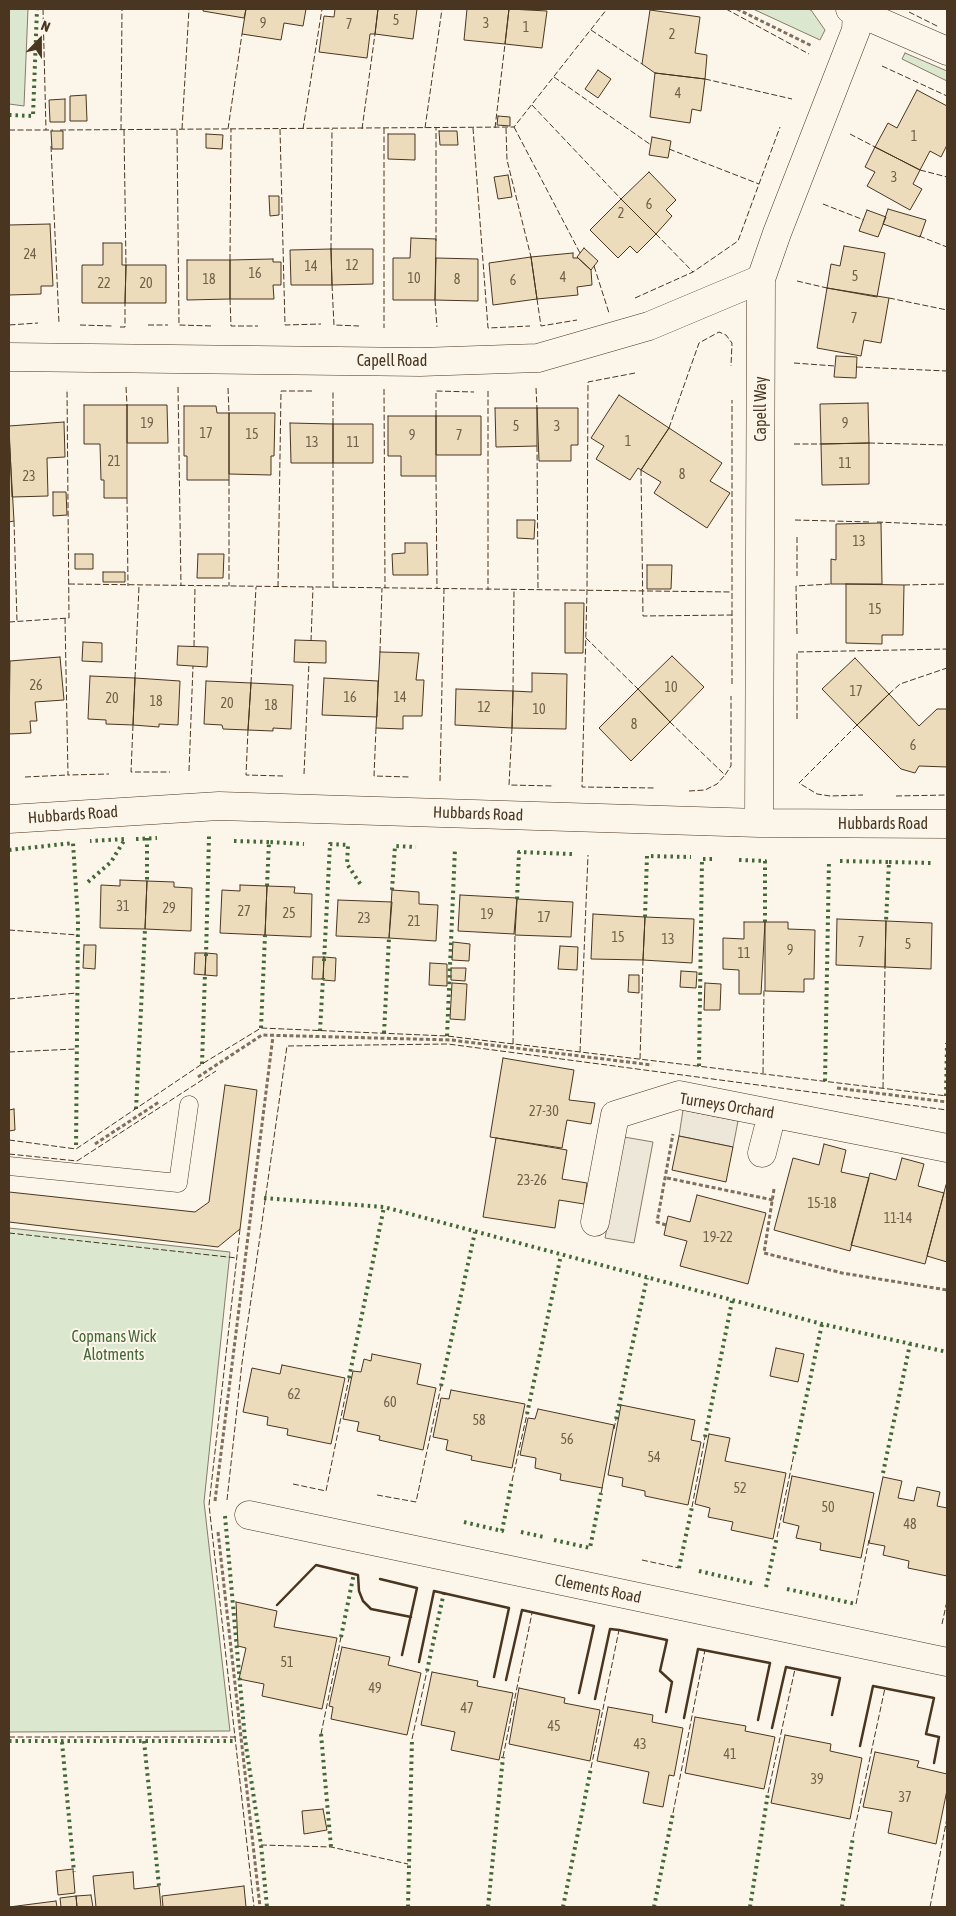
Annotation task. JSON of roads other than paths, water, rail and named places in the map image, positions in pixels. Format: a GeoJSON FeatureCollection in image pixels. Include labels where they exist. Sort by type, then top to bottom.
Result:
{"type":"FeatureCollection","features":[{"type":"Feature","properties":{"kind":"street"},"geometry":{"type":"LineString","coordinates":[[854,10],[947,51]]}},
{"type":"Feature","properties":{"kind":"street","name":"Capell Way"},"geometry":{"type":"LineString","coordinates":[[759,823],[761,279],[856,30],[854,10]]}},
{"type":"Feature","properties":{"kind":"street","name":"Capell Road"},"geometry":{"type":"LineString","coordinates":[[9,357],[420,362],[538,358],[649,326],[761,279]]}},
{"type":"Feature","properties":{"kind":"street","name":"Hubbards Road"},"geometry":{"type":"LineString","coordinates":[[9,819],[219,806],[759,823],[947,824]]}},
{"type":"Feature","properties":{"kind":"street","name":"Turneys Orchard"},"geometry":{"type":"LineString","coordinates":[[595,1222],[615,1115],[679,1095],[947,1148]]}},
{"type":"Feature","properties":{"kind":"street"},"geometry":{"type":"LineString","coordinates":[[762,1153],[772,1114]]}},
{"type":"Feature","properties":{"kind":"street","name":"Clements Road"},"geometry":{"type":"LineString","coordinates":[[249,1516],[947,1662]]}},
{"type":"Feature","properties":{"kind":"lane"},"geometry":{"type":"LineString","coordinates":[[9,1166],[178,1183],[189,1105]]}},
{"type":"Feature","properties":{"kind":"park label","name":"Copmans Wick Alotments"},"geometry":{"type":"Point","coordinates":[114,1346]}}]}
